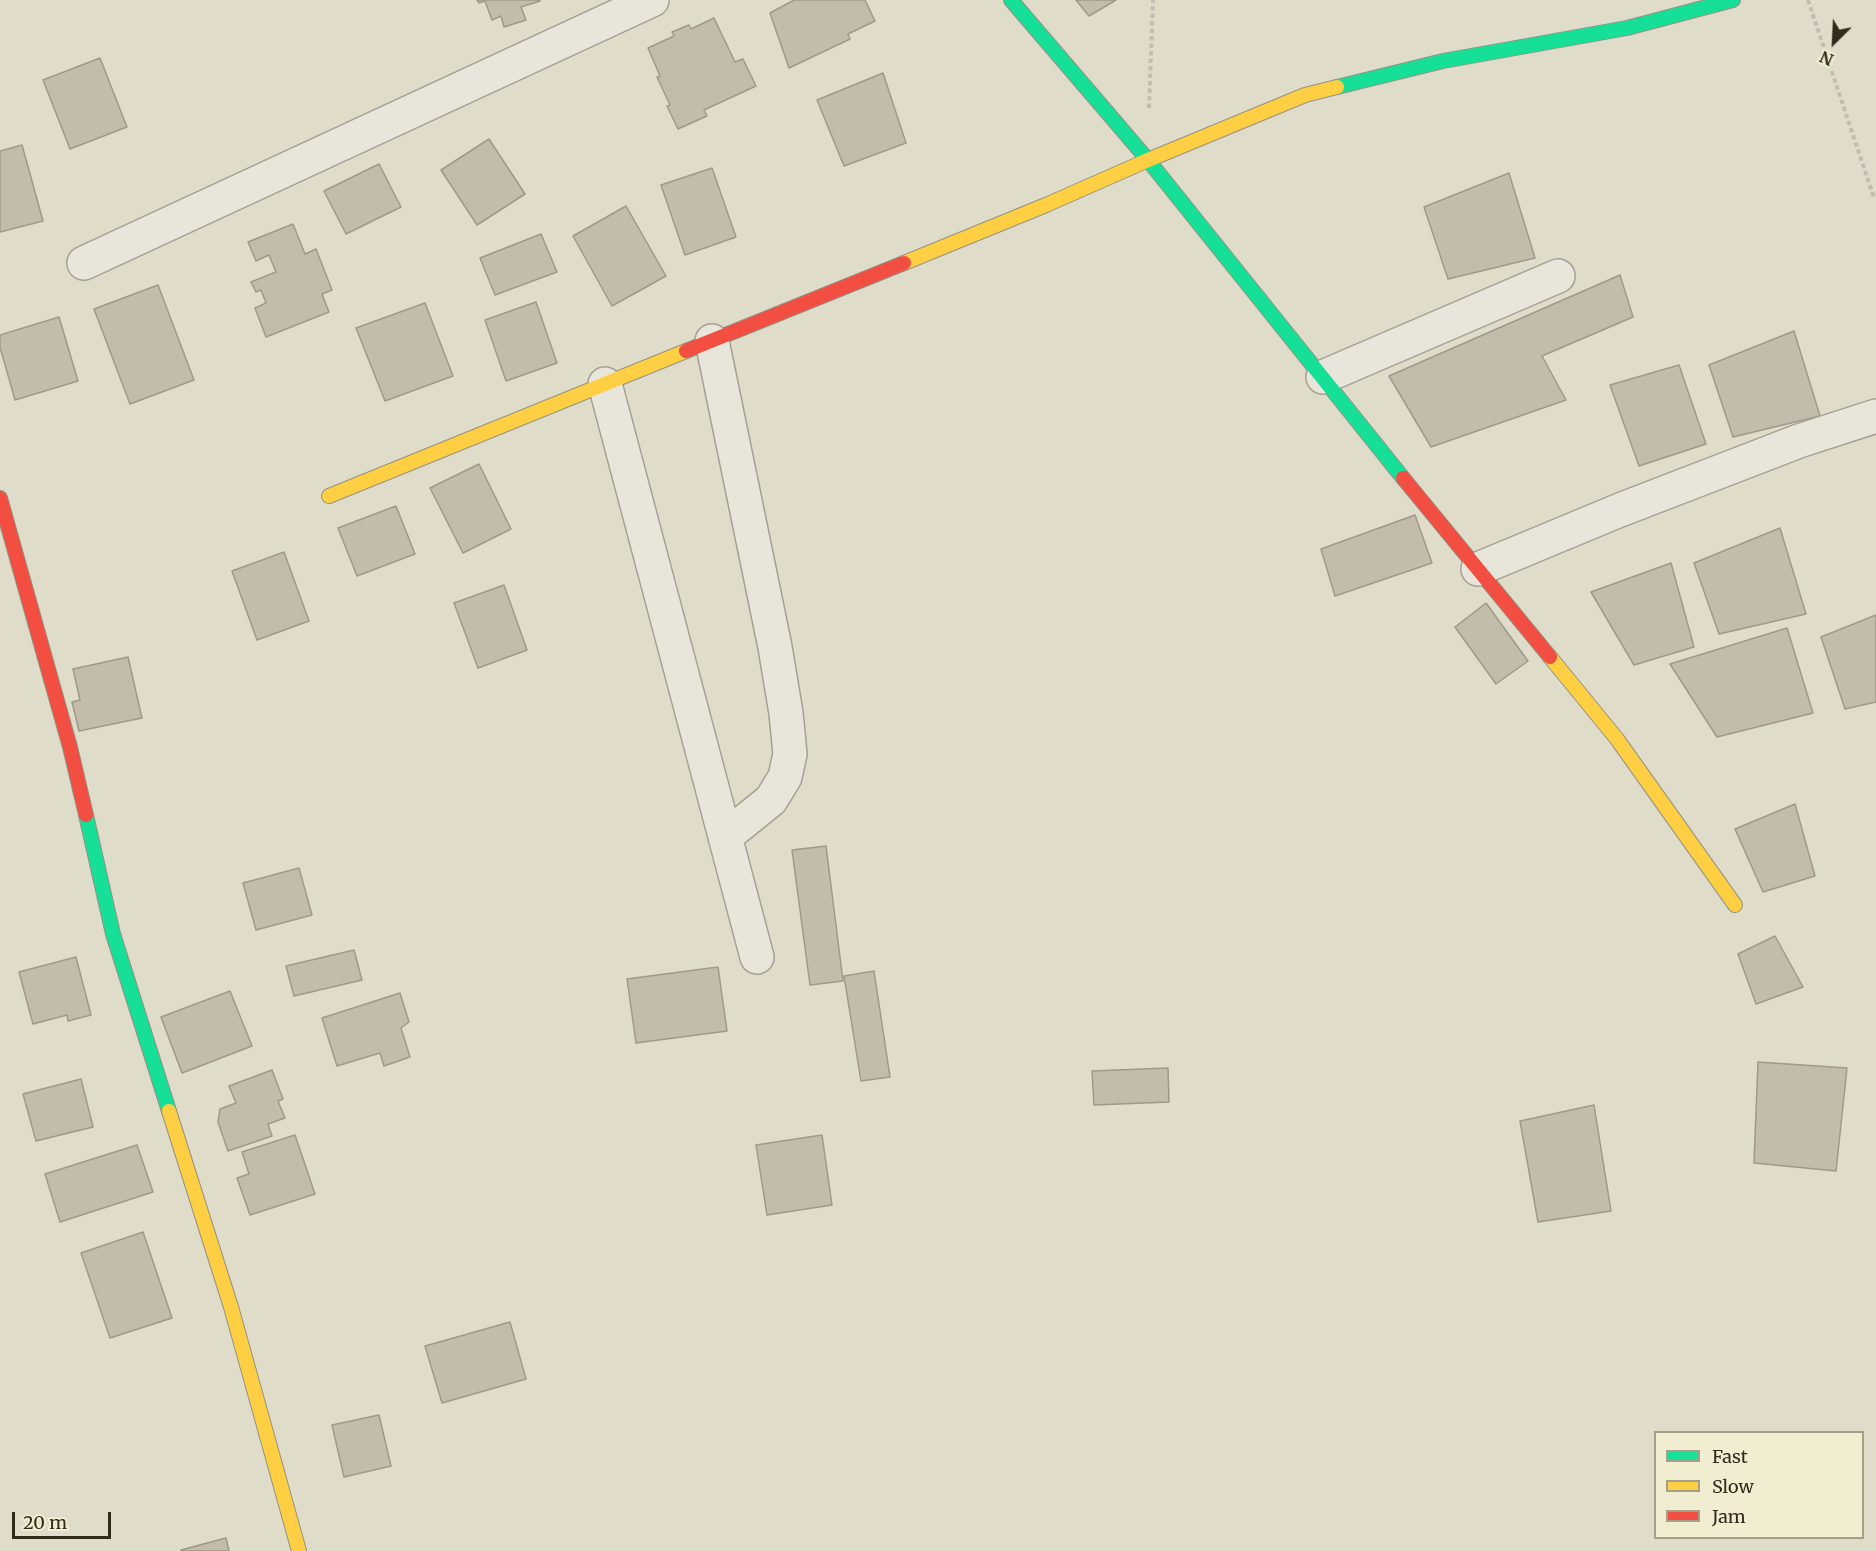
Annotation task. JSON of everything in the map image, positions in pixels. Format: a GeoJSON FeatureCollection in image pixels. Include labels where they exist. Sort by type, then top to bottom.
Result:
{"type":"FeatureCollection","features":[{"type":"Feature","properties":{"kind":"street"},"geometry":{"type":"LineString","coordinates":[[84,263],[652,0]]}},
{"type":"Feature","properties":{"kind":"street"},"geometry":{"type":"LineString","coordinates":[[1011,0],[1148,160],[1617,740],[1735,905]]}},
{"type":"Feature","properties":{"kind":"street"},"geometry":{"type":"LineString","coordinates":[[329,496],[1046,206],[1148,160],[1305,95],[1443,61],[1627,28],[1732,0]]}},
{"type":"Feature","properties":{"kind":"street"},"geometry":{"type":"LineString","coordinates":[[1323,377],[1558,276]]}},
{"type":"Feature","properties":{"kind":"street"},"geometry":{"type":"LineString","coordinates":[[712,341],[775,647],[790,754],[785,777],[771,800],[725,837]]}},
{"type":"Feature","properties":{"kind":"street"},"geometry":{"type":"LineString","coordinates":[[605,384],[757,957]]}},
{"type":"Feature","properties":{"kind":"street"},"geometry":{"type":"LineString","coordinates":[[1478,569],[1620,510],[1777,450],[1876,416]]}},
{"type":"Feature","properties":{"kind":"street"},"geometry":{"type":"LineString","coordinates":[[0,498],[70,747],[113,934],[231,1307],[299,1551]]}},
{"type":"Feature","properties":{"kind":"path"},"geometry":{"type":"LineString","coordinates":[[1148,160],[1153,0]]}},
{"type":"Feature","properties":{"kind":"path"},"geometry":{"type":"LineString","coordinates":[[1808,0],[1874,198]]}},
{"type":"Feature","properties":{"kind":"building"},"geometry":{"type":"Polygon","coordinates":[[[477,0],[540,1],[521,7],[526,20],[504,27],[501,16],[492,20],[485,1],[479,3],[477,0]]]}},
{"type":"Feature","properties":{"kind":"building"},"geometry":{"type":"Polygon","coordinates":[[[794,0],[865,0],[875,21],[848,34],[850,39],[789,68],[770,13],[794,0]]]}},
{"type":"Feature","properties":{"kind":"building"},"geometry":{"type":"Polygon","coordinates":[[[1076,0],[1116,0],[1089,16],[1076,0]]]}},
{"type":"Feature","properties":{"kind":"building"},"geometry":{"type":"Polygon","coordinates":[[[714,18],[735,62],[743,59],[756,86],[704,110],[707,116],[678,129],[667,106],[670,105],[657,77],[660,76],[648,48],[674,36],[672,32],[689,25],[691,29],[714,18]]]}},
{"type":"Feature","properties":{"kind":"building"},"geometry":{"type":"Polygon","coordinates":[[[100,58],[127,127],[70,149],[43,80],[100,58]]]}},
{"type":"Feature","properties":{"kind":"building"},"geometry":{"type":"Polygon","coordinates":[[[883,73],[906,143],[844,166],[817,100],[883,73]]]}},
{"type":"Feature","properties":{"kind":"building"},"geometry":{"type":"Polygon","coordinates":[[[489,139],[525,194],[477,225],[441,170],[489,139]]]}},
{"type":"Feature","properties":{"kind":"building"},"geometry":{"type":"Polygon","coordinates":[[[22,145],[43,221],[0,232],[0,151],[22,145]]]}},
{"type":"Feature","properties":{"kind":"building"},"geometry":{"type":"Polygon","coordinates":[[[379,164],[401,207],[346,234],[324,191],[379,164]]]}},
{"type":"Feature","properties":{"kind":"building"},"geometry":{"type":"Polygon","coordinates":[[[712,168],[736,237],[685,255],[661,185],[712,168]]]}},
{"type":"Feature","properties":{"kind":"building"},"geometry":{"type":"Polygon","coordinates":[[[1509,173],[1535,258],[1448,279],[1424,207],[1509,173]]]}},
{"type":"Feature","properties":{"kind":"building"},"geometry":{"type":"Polygon","coordinates":[[[626,206],[666,276],[612,306],[573,236],[626,206]]]}},
{"type":"Feature","properties":{"kind":"building"},"geometry":{"type":"Polygon","coordinates":[[[293,224],[305,254],[316,249],[332,290],[322,294],[329,312],[266,337],[255,308],[266,303],[261,290],[256,292],[251,282],[276,272],[269,255],[256,261],[248,242],[293,224]]]}},
{"type":"Feature","properties":{"kind":"building"},"geometry":{"type":"Polygon","coordinates":[[[541,234],[557,272],[495,295],[480,258],[541,234]]]}},
{"type":"Feature","properties":{"kind":"building"},"geometry":{"type":"Polygon","coordinates":[[[1620,275],[1633,317],[1542,356],[1566,400],[1431,447],[1389,376],[1620,275]]]}},
{"type":"Feature","properties":{"kind":"building"},"geometry":{"type":"Polygon","coordinates":[[[158,285],[194,380],[130,404],[94,309],[158,285]]]}},
{"type":"Feature","properties":{"kind":"building"},"geometry":{"type":"Polygon","coordinates":[[[536,302],[557,363],[506,381],[485,320],[536,302]]]}},
{"type":"Feature","properties":{"kind":"building"},"geometry":{"type":"Polygon","coordinates":[[[425,303],[453,376],[385,401],[356,328],[425,303]]]}},
{"type":"Feature","properties":{"kind":"building"},"geometry":{"type":"Polygon","coordinates":[[[59,317],[78,381],[15,400],[0,347],[0,335],[59,317]]]}},
{"type":"Feature","properties":{"kind":"building"},"geometry":{"type":"Polygon","coordinates":[[[1794,331],[1820,416],[1733,437],[1709,365],[1794,331]]]}},
{"type":"Feature","properties":{"kind":"building"},"geometry":{"type":"Polygon","coordinates":[[[1679,365],[1706,444],[1639,466],[1610,385],[1679,365]]]}},
{"type":"Feature","properties":{"kind":"building"},"geometry":{"type":"Polygon","coordinates":[[[479,464],[511,529],[463,553],[430,488],[479,464]]]}},
{"type":"Feature","properties":{"kind":"building"},"geometry":{"type":"Polygon","coordinates":[[[396,506],[415,554],[357,576],[338,528],[396,506]]]}},
{"type":"Feature","properties":{"kind":"building"},"geometry":{"type":"Polygon","coordinates":[[[1415,515],[1432,563],[1335,596],[1321,549],[1415,515]]]}},
{"type":"Feature","properties":{"kind":"building"},"geometry":{"type":"Polygon","coordinates":[[[1780,528],[1806,614],[1719,634],[1694,563],[1780,528]]]}},
{"type":"Feature","properties":{"kind":"building"},"geometry":{"type":"Polygon","coordinates":[[[284,552],[309,621],[257,640],[232,571],[284,552]]]}},
{"type":"Feature","properties":{"kind":"building"},"geometry":{"type":"Polygon","coordinates":[[[1671,563],[1694,647],[1634,665],[1591,592],[1671,563]]]}},
{"type":"Feature","properties":{"kind":"building"},"geometry":{"type":"Polygon","coordinates":[[[504,585],[527,650],[478,668],[454,603],[504,585]]]}},
{"type":"Feature","properties":{"kind":"building"},"geometry":{"type":"Polygon","coordinates":[[[1486,603],[1528,661],[1496,684],[1455,627],[1486,603]]]}},
{"type":"Feature","properties":{"kind":"building"},"geometry":{"type":"Polygon","coordinates":[[[1876,615],[1876,702],[1845,709],[1821,637],[1876,615]]]}},
{"type":"Feature","properties":{"kind":"building"},"geometry":{"type":"Polygon","coordinates":[[[1787,628],[1813,713],[1717,737],[1670,664],[1787,628]]]}},
{"type":"Feature","properties":{"kind":"building"},"geometry":{"type":"Polygon","coordinates":[[[128,657],[142,718],[79,731],[72,702],[80,700],[73,669],[128,657]]]}},
{"type":"Feature","properties":{"kind":"building"},"geometry":{"type":"Polygon","coordinates":[[[1795,804],[1815,876],[1763,892],[1735,829],[1795,804]]]}},
{"type":"Feature","properties":{"kind":"building"},"geometry":{"type":"Polygon","coordinates":[[[826,846],[843,981],[810,985],[792,850],[826,846]]]}},
{"type":"Feature","properties":{"kind":"building"},"geometry":{"type":"Polygon","coordinates":[[[299,868],[312,915],[256,930],[243,883],[299,868]]]}},
{"type":"Feature","properties":{"kind":"building"},"geometry":{"type":"Polygon","coordinates":[[[1775,936],[1803,987],[1756,1004],[1738,954],[1775,936]]]}},
{"type":"Feature","properties":{"kind":"building"},"geometry":{"type":"Polygon","coordinates":[[[354,950],[362,980],[294,996],[286,966],[354,950]]]}},
{"type":"Feature","properties":{"kind":"building"},"geometry":{"type":"Polygon","coordinates":[[[76,957],[91,1015],[68,1021],[67,1015],[33,1024],[19,972],[76,957]]]}},
{"type":"Feature","properties":{"kind":"building"},"geometry":{"type":"Polygon","coordinates":[[[718,967],[727,1031],[636,1043],[627,979],[718,967]]]}},
{"type":"Feature","properties":{"kind":"building"},"geometry":{"type":"Polygon","coordinates":[[[874,971],[890,1077],[861,1081],[844,976],[874,971]]]}},
{"type":"Feature","properties":{"kind":"building"},"geometry":{"type":"Polygon","coordinates":[[[230,991],[252,1046],[182,1073],[161,1017],[230,991]]]}},
{"type":"Feature","properties":{"kind":"building"},"geometry":{"type":"Polygon","coordinates":[[[400,993],[409,1022],[401,1028],[410,1057],[384,1066],[380,1053],[337,1066],[322,1018],[400,993]]]}},
{"type":"Feature","properties":{"kind":"building"},"geometry":{"type":"Polygon","coordinates":[[[1758,1062],[1847,1068],[1836,1171],[1754,1163],[1758,1062]]]}},
{"type":"Feature","properties":{"kind":"building"},"geometry":{"type":"Polygon","coordinates":[[[1168,1068],[1169,1102],[1094,1105],[1092,1071],[1168,1068]]]}},
{"type":"Feature","properties":{"kind":"building"},"geometry":{"type":"Polygon","coordinates":[[[272,1070],[283,1099],[278,1101],[285,1118],[268,1124],[272,1136],[228,1151],[218,1122],[220,1109],[236,1103],[229,1086],[272,1070]]]}},
{"type":"Feature","properties":{"kind":"building"},"geometry":{"type":"Polygon","coordinates":[[[81,1079],[93,1127],[36,1141],[23,1094],[81,1079]]]}},
{"type":"Feature","properties":{"kind":"building"},"geometry":{"type":"Polygon","coordinates":[[[1594,1105],[1611,1211],[1538,1222],[1520,1121],[1594,1105]]]}},
{"type":"Feature","properties":{"kind":"building"},"geometry":{"type":"Polygon","coordinates":[[[295,1135],[315,1194],[250,1215],[237,1178],[249,1174],[242,1152],[295,1135]]]}},
{"type":"Feature","properties":{"kind":"building"},"geometry":{"type":"Polygon","coordinates":[[[822,1135],[832,1205],[767,1215],[756,1145],[822,1135]]]}},
{"type":"Feature","properties":{"kind":"building"},"geometry":{"type":"Polygon","coordinates":[[[137,1145],[153,1192],[60,1222],[45,1174],[137,1145]]]}},
{"type":"Feature","properties":{"kind":"building"},"geometry":{"type":"Polygon","coordinates":[[[143,1232],[172,1318],[110,1338],[81,1253],[143,1232]]]}},
{"type":"Feature","properties":{"kind":"building"},"geometry":{"type":"Polygon","coordinates":[[[510,1322],[526,1379],[442,1403],[425,1346],[510,1322]]]}},
{"type":"Feature","properties":{"kind":"building"},"geometry":{"type":"Polygon","coordinates":[[[379,1415],[391,1466],[344,1477],[332,1425],[379,1415]]]}},
{"type":"Feature","properties":{"kind":"building"},"geometry":{"type":"Polygon","coordinates":[[[226,1538],[229,1551],[181,1551],[181,1550],[226,1538]]]}},
{"type":"Feature","properties":{"kind":"traffic: fast"},"geometry":{"type":"LineString","coordinates":[[1011,0],[1148,160],[1403,478]]}},
{"type":"Feature","properties":{"kind":"traffic: fast"},"geometry":{"type":"LineString","coordinates":[[1337,87],[1443,61],[1627,28],[1733,0]]}},
{"type":"Feature","properties":{"kind":"traffic: fast"},"geometry":{"type":"LineString","coordinates":[[86,815],[113,934],[169,1111]]}},
{"type":"Feature","properties":{"kind":"traffic: slow"},"geometry":{"type":"LineString","coordinates":[[904,263],[1305,95],[1337,87]]}},
{"type":"Feature","properties":{"kind":"traffic: slow"},"geometry":{"type":"LineString","coordinates":[[329,496],[686,351]]}},
{"type":"Feature","properties":{"kind":"traffic: slow"},"geometry":{"type":"LineString","coordinates":[[1550,657],[1617,739],[1735,905]]}},
{"type":"Feature","properties":{"kind":"traffic: slow"},"geometry":{"type":"LineString","coordinates":[[169,1111],[231,1307],[299,1551]]}},
{"type":"Feature","properties":{"kind":"traffic: jam"},"geometry":{"type":"LineString","coordinates":[[686,351],[904,263]]}},
{"type":"Feature","properties":{"kind":"traffic: jam"},"geometry":{"type":"LineString","coordinates":[[1403,478],[1550,657]]}},
{"type":"Feature","properties":{"kind":"traffic: jam"},"geometry":{"type":"LineString","coordinates":[[0,498],[70,747],[86,815]]}}]}
